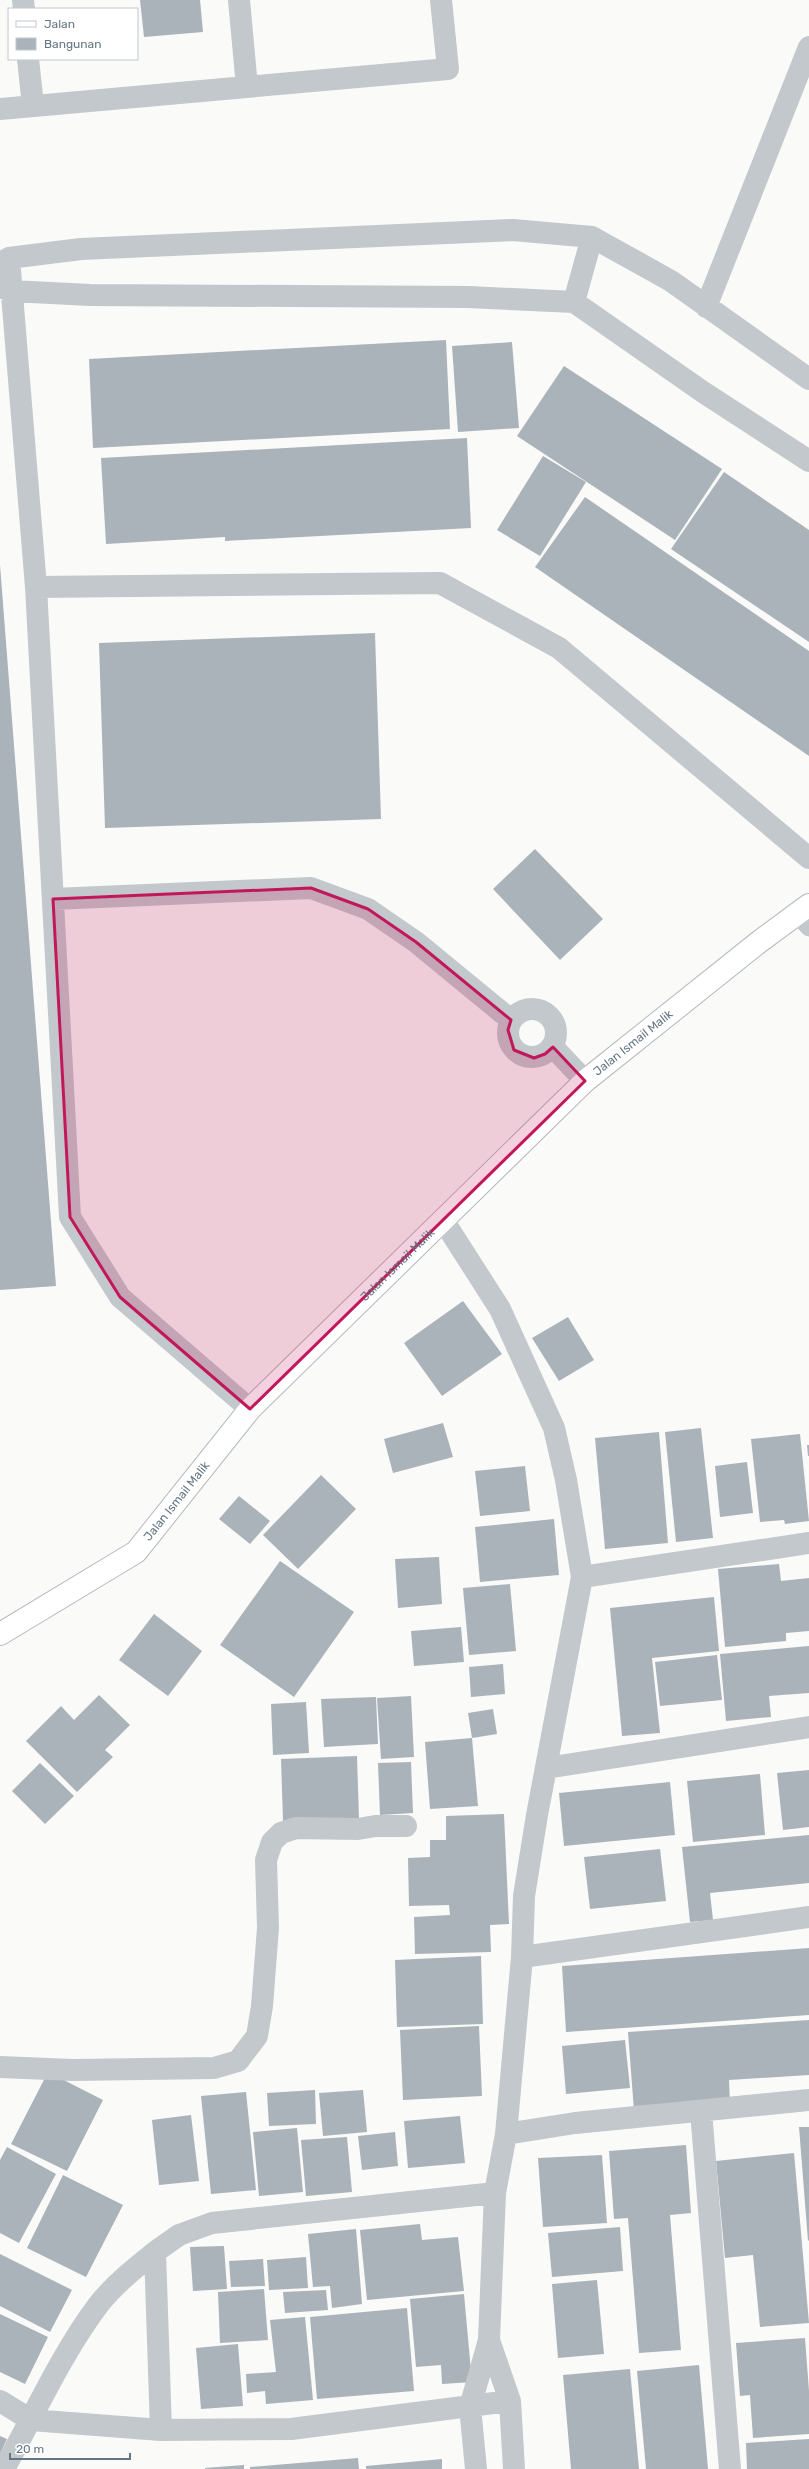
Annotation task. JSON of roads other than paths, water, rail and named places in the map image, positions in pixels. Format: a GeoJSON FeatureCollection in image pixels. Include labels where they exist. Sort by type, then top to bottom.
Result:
{"type":"FeatureCollection","features":[{"type":"Feature","properties":{"kind":"main road","name":"Jalan Ismail Malik"},"geometry":{"type":"LineString","coordinates":[[0,1634],[136,1552],[250,1409],[585,1081],[759,942],[805,916]]}},
{"type":"Feature","properties":{"kind":"street"},"geometry":{"type":"LineString","coordinates":[[239,0],[247,87]]}},
{"type":"Feature","properties":{"kind":"street"},"geometry":{"type":"LineString","coordinates":[[0,109],[448,69],[441,0]]}},
{"type":"Feature","properties":{"kind":"street"},"geometry":{"type":"LineString","coordinates":[[706,307],[809,47]]}},
{"type":"Feature","properties":{"kind":"street"},"geometry":{"type":"LineString","coordinates":[[28,60],[32,106]]}},
{"type":"Feature","properties":{"kind":"street"},"geometry":{"type":"LineString","coordinates":[[250,1409],[120,1297],[70,1217],[36,587],[4,261],[81,249],[513,230],[592,237],[671,281],[809,379]]}},
{"type":"Feature","properties":{"kind":"street"},"geometry":{"type":"LineString","coordinates":[[574,302],[592,237]]}},
{"type":"Feature","properties":{"kind":"street"},"geometry":{"type":"LineString","coordinates":[[6,289],[90,295],[468,297],[574,302],[703,392],[809,461]]}},
{"type":"Feature","properties":{"kind":"street"},"geometry":{"type":"LineString","coordinates":[[36,587],[440,583],[559,648],[809,858]]}},
{"type":"Feature","properties":{"kind":"street"},"geometry":{"type":"LineString","coordinates":[[53,899],[311,888],[368,909],[416,942],[511,1020]]}},
{"type":"Feature","properties":{"kind":"street"},"geometry":{"type":"LineString","coordinates":[[530,1008],[541,1010],[551,1016],[556,1025],[557,1037],[553,1047],[545,1054],[534,1058],[523,1056],[514,1050],[508,1036],[511,1020],[519,1012],[530,1008]]}},
{"type":"Feature","properties":{"kind":"street"},"geometry":{"type":"LineString","coordinates":[[553,1047],[585,1081]]}},
{"type":"Feature","properties":{"kind":"street"},"geometry":{"type":"LineString","coordinates":[[443,1220],[500,1309],[554,1428],[566,1480],[582,1577],[546,1768],[524,1896],[522,1957],[506,2134],[495,2193],[489,2340],[470,2407],[476,2469]]}},
{"type":"Feature","properties":{"kind":"street"},"geometry":{"type":"LineString","coordinates":[[582,1577],[809,1543]]}},
{"type":"Feature","properties":{"kind":"street"},"geometry":{"type":"LineString","coordinates":[[546,1768],[809,1727]]}},
{"type":"Feature","properties":{"kind":"street"},"geometry":{"type":"LineString","coordinates":[[0,2067],[73,2070],[214,2068],[238,2061],[257,2036],[262,2006],[268,1928],[266,1860],[272,1842],[281,1833],[296,1828],[358,1829],[375,1826],[406,1826]]}},
{"type":"Feature","properties":{"kind":"street"},"geometry":{"type":"LineString","coordinates":[[522,1957],[809,1917]]}},
{"type":"Feature","properties":{"kind":"street"},"geometry":{"type":"LineString","coordinates":[[506,2134],[575,2123],[809,2100]]}},
{"type":"Feature","properties":{"kind":"street"},"geometry":{"type":"LineString","coordinates":[[701,2111],[730,2469]]}},
{"type":"Feature","properties":{"kind":"street"},"geometry":{"type":"LineString","coordinates":[[4,2469],[67,2355],[99,2305],[120,2281],[154,2252],[178,2235],[212,2223],[495,2193]]}},
{"type":"Feature","properties":{"kind":"street"},"geometry":{"type":"LineString","coordinates":[[154,2252],[161,2430]]}},
{"type":"Feature","properties":{"kind":"street"},"geometry":{"type":"LineString","coordinates":[[489,2340],[510,2401],[514,2469]]}},
{"type":"Feature","properties":{"kind":"street"},"geometry":{"type":"LineString","coordinates":[[0,2401],[31,2420],[161,2430],[291,2429],[510,2401]]}}]}
